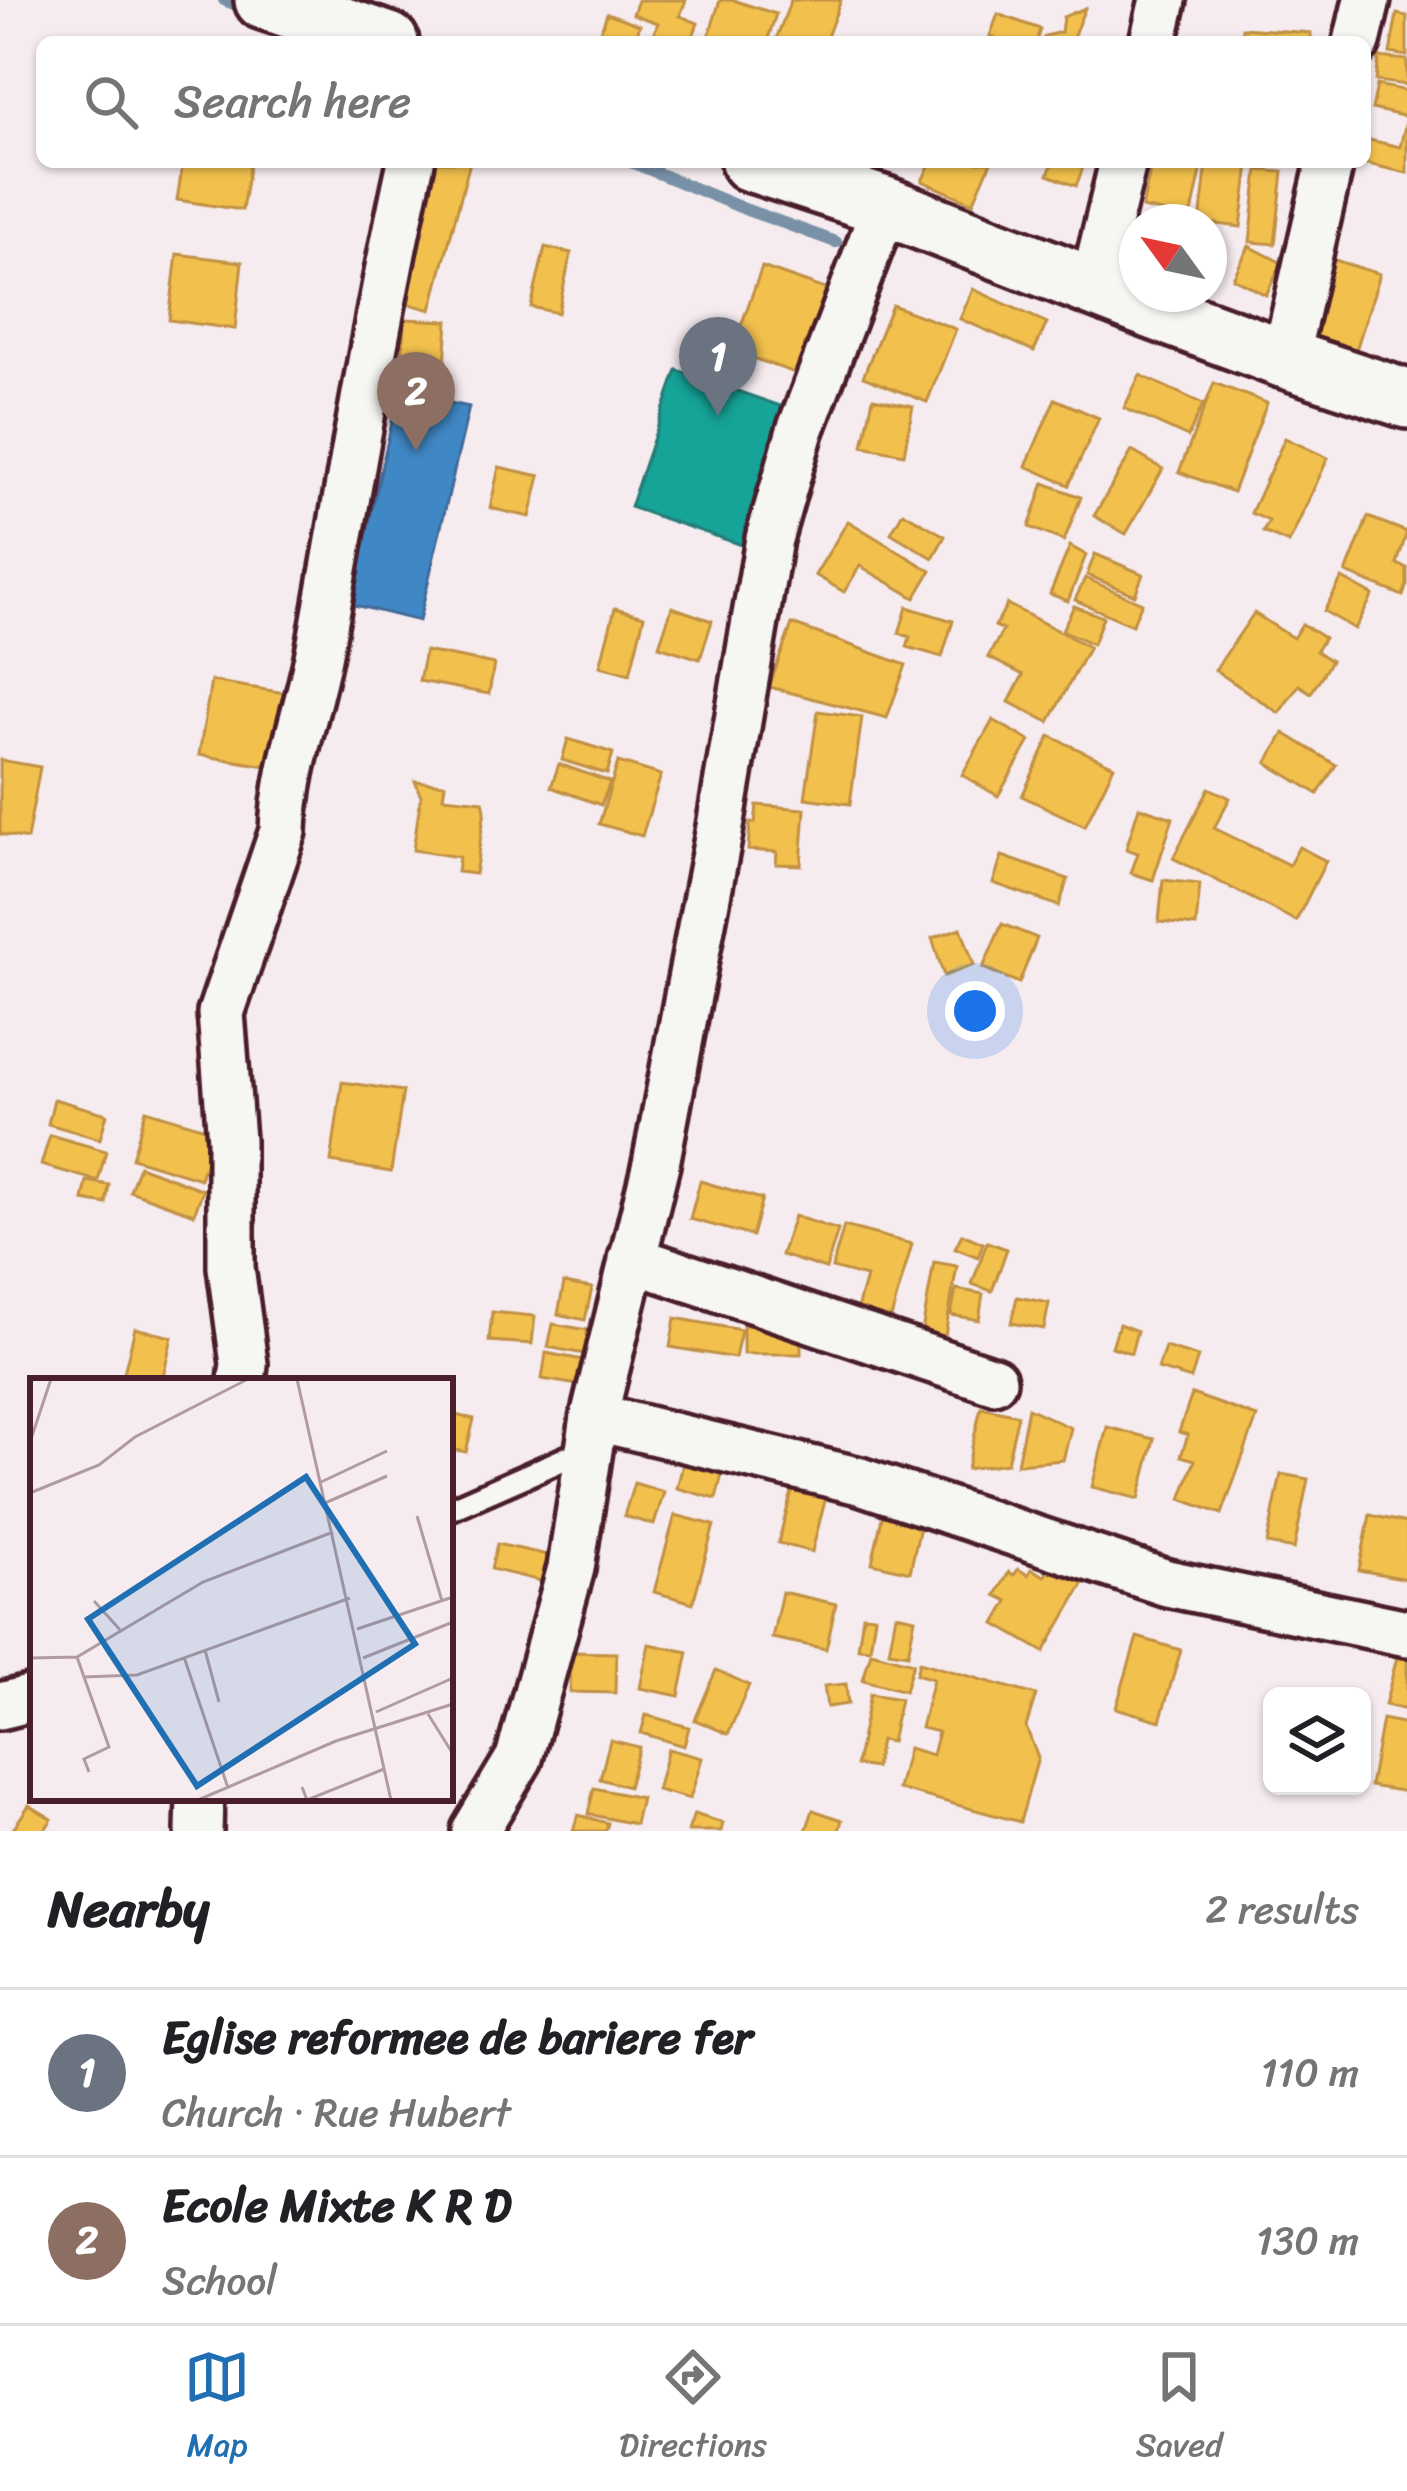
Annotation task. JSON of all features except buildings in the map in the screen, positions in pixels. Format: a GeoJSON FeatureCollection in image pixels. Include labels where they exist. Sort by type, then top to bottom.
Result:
{"type":"FeatureCollection","features":[{"type":"Feature","properties":{"kind":"street"},"geometry":{"type":"LineString","coordinates":[[264,0],[371,36]]}},
{"type":"Feature","properties":{"kind":"street"},"geometry":{"type":"LineString","coordinates":[[1154,36],[1163,0]]}},
{"type":"Feature","properties":{"kind":"street"},"geometry":{"type":"LineString","coordinates":[[1359,36],[1367,0]]}},
{"type":"Feature","properties":{"kind":"street"},"geometry":{"type":"LineString","coordinates":[[242,1378],[231,1267],[231,1140],[221,1013],[283,832],[291,759],[313,687],[410,168]]}},
{"type":"Feature","properties":{"kind":"street"},"geometry":{"type":"LineString","coordinates":[[768,168],[885,206],[1285,359],[1407,399]]}},
{"type":"Feature","properties":{"kind":"street"},"geometry":{"type":"LineString","coordinates":[[1093,287],[1123,168]]}},
{"type":"Feature","properties":{"kind":"street"},"geometry":{"type":"LineString","coordinates":[[1285,359],[1329,168]]}},
{"type":"Feature","properties":{"kind":"street"},"geometry":{"type":"LineString","coordinates":[[475,1831],[519,1758],[571,1568],[592,1432],[656,1164],[719,833],[763,565],[800,431],[885,206]]}},
{"type":"Feature","properties":{"kind":"street"},"geometry":{"type":"LineString","coordinates":[[632,1258],[993,1380]]}},
{"type":"Feature","properties":{"kind":"street"},"geometry":{"type":"LineString","coordinates":[[592,1432],[860,1481],[1167,1583],[1407,1633]]}},
{"type":"Feature","properties":{"kind":"street"},"geometry":{"type":"LineString","coordinates":[[0,1706],[30,1699]]}},
{"type":"Feature","properties":{"kind":"lane"},"geometry":{"type":"LineString","coordinates":[[453,1507],[592,1432]]}},
{"type":"Feature","properties":{"kind":"waterway"},"geometry":{"type":"LineString","coordinates":[[224,0],[248,10]]}},
{"type":"Feature","properties":{"kind":"waterway"},"geometry":{"type":"LineString","coordinates":[[646,168],[836,242]]}},
{"type":"Feature","properties":{"kind":"place","name":"Eglise reformee de bariere fer"},"geometry":{"type":"Point","coordinates":[718,416]}},
{"type":"Feature","properties":{"kind":"place","name":"Ecole Mixte K R D"},"geometry":{"type":"Point","coordinates":[416,451]}}]}
